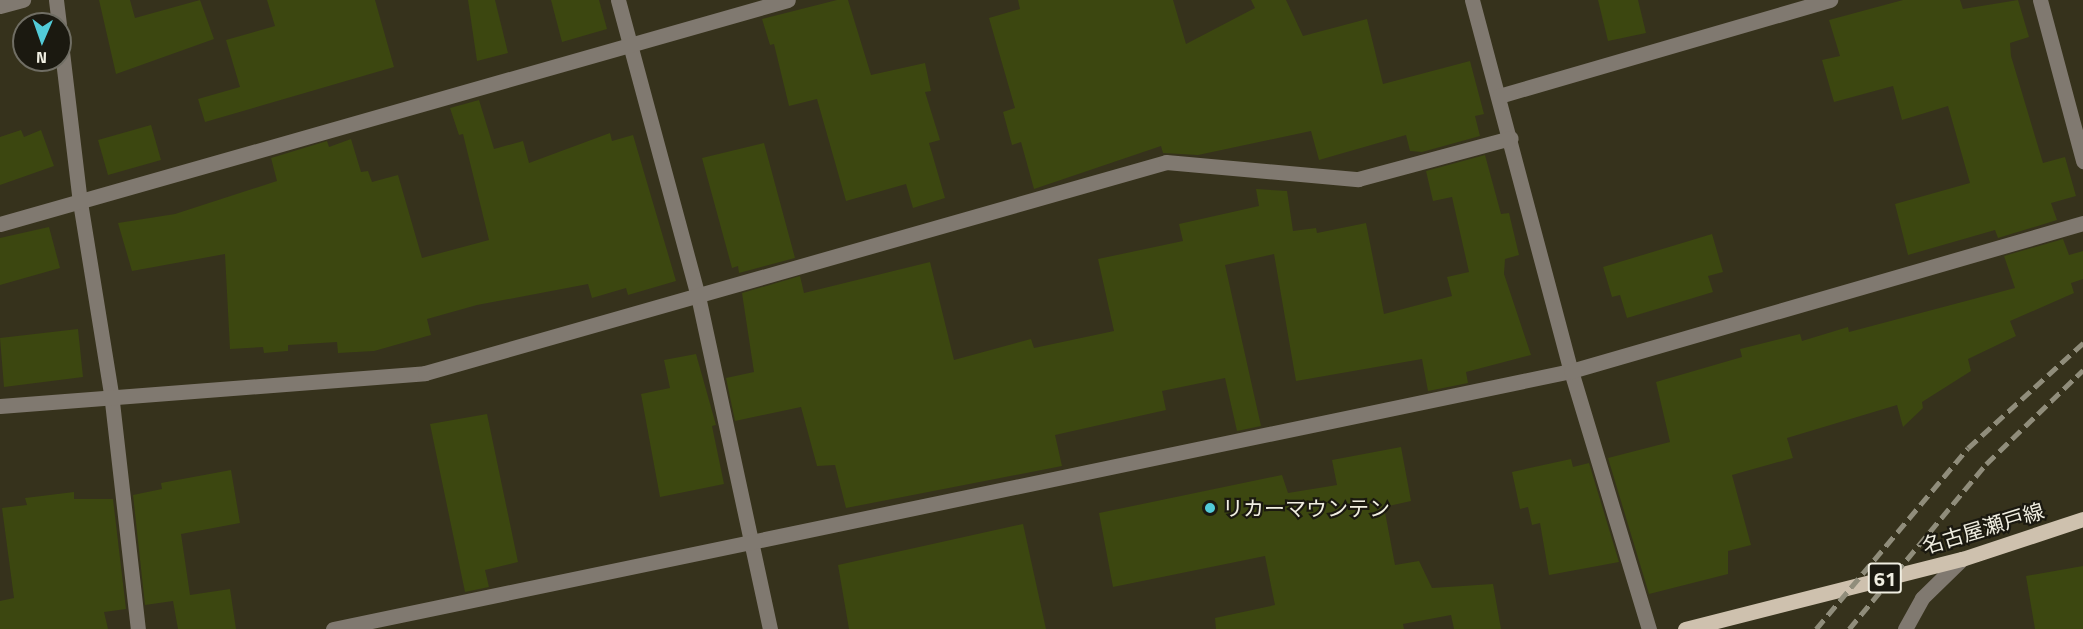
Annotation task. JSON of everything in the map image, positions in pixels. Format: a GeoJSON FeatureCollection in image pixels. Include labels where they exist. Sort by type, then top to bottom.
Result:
{"type":"FeatureCollection","features":[{"type":"Feature","properties":{"kind":"main road","name":"名古屋瀬戸線"},"geometry":{"type":"LineString","coordinates":[[1685,629],[1962,559],[2083,519]]}},
{"type":"Feature","properties":{"kind":"street"},"geometry":{"type":"LineString","coordinates":[[0,6],[23,0]]}},
{"type":"Feature","properties":{"kind":"street"},"geometry":{"type":"LineString","coordinates":[[618,0],[698,296],[770,629]]}},
{"type":"Feature","properties":{"kind":"street"},"geometry":{"type":"LineString","coordinates":[[0,224],[788,0]]}},
{"type":"Feature","properties":{"kind":"street"},"geometry":{"type":"LineString","coordinates":[[1472,0],[1511,138],[1571,371],[1649,629]]}},
{"type":"Feature","properties":{"kind":"street"},"geometry":{"type":"LineString","coordinates":[[1499,96],[1830,0]]}},
{"type":"Feature","properties":{"kind":"street"},"geometry":{"type":"LineString","coordinates":[[2040,0],[2083,161]]}},
{"type":"Feature","properties":{"kind":"street"},"geometry":{"type":"LineString","coordinates":[[65,72],[80,202],[111,393],[138,629]]}},
{"type":"Feature","properties":{"kind":"street"},"geometry":{"type":"LineString","coordinates":[[0,406],[111,393],[425,373],[1166,162],[1358,178],[1511,138]]}},
{"type":"Feature","properties":{"kind":"street"},"geometry":{"type":"LineString","coordinates":[[333,629],[1571,371],[2083,223]]}},
{"type":"Feature","properties":{"kind":"street"},"geometry":{"type":"LineString","coordinates":[[1905,629],[1922,598],[1962,559]]}},
{"type":"Feature","properties":{"kind":"building"},"geometry":{"type":"Polygon","coordinates":[[[99,0],[130,0],[135,18],[200,0],[214,39],[116,74],[99,0]]]}},
{"type":"Feature","properties":{"kind":"building"},"geometry":{"type":"Polygon","coordinates":[[[267,0],[375,0],[394,67],[205,122],[198,99],[240,87],[226,40],[275,26],[267,0]]]}},
{"type":"Feature","properties":{"kind":"building"},"geometry":{"type":"Polygon","coordinates":[[[468,0],[495,0],[508,53],[477,61],[468,0]]]}},
{"type":"Feature","properties":{"kind":"building"},"geometry":{"type":"Polygon","coordinates":[[[551,0],[599,0],[607,29],[562,42],[551,0]]]}},
{"type":"Feature","properties":{"kind":"building"},"geometry":{"type":"Polygon","coordinates":[[[837,0],[848,0],[871,75],[925,63],[931,91],[925,92],[940,140],[929,143],[945,198],[913,208],[906,184],[846,201],[817,99],[789,106],[774,44],[770,45],[762,19],[837,0]]]}},
{"type":"Feature","properties":{"kind":"building"},"geometry":{"type":"Polygon","coordinates":[[[1018,0],[1173,0],[1186,44],[1255,8],[1251,0],[1286,0],[1303,36],[1367,19],[1383,84],[1470,61],[1484,114],[1475,116],[1480,136],[1422,152],[1410,151],[1406,135],[1319,160],[1311,131],[1198,155],[1163,153],[1161,146],[1034,189],[1021,142],[1012,145],[1003,112],[1015,108],[989,18],[1020,9],[1018,0]]]}},
{"type":"Feature","properties":{"kind":"building"},"geometry":{"type":"Polygon","coordinates":[[[1598,0],[1638,0],[1646,33],[1608,41],[1598,0]]]}},
{"type":"Feature","properties":{"kind":"building"},"geometry":{"type":"Polygon","coordinates":[[[1903,0],[1960,0],[1963,9],[2018,0],[2029,37],[2010,43],[2011,56],[2043,163],[2065,157],[2076,196],[2051,203],[2057,220],[1998,238],[1995,230],[1908,255],[1895,204],[1970,183],[1948,106],[1902,120],[1893,86],[1834,102],[1822,60],[1840,56],[1829,20],[1903,0]]]}},
{"type":"Feature","properties":{"kind":"building"},"geometry":{"type":"Polygon","coordinates":[[[479,100],[494,149],[523,141],[529,163],[610,133],[612,141],[633,135],[676,281],[628,295],[626,288],[592,298],[588,284],[477,305],[427,319],[431,335],[374,351],[338,353],[337,342],[288,345],[288,351],[264,353],[263,347],[230,349],[225,254],[132,271],[118,223],[175,214],[277,181],[271,158],[327,141],[329,147],[351,139],[361,172],[368,171],[372,182],[398,175],[422,258],[489,240],[463,134],[459,135],[450,108],[479,100]]]}},
{"type":"Feature","properties":{"kind":"building"},"geometry":{"type":"Polygon","coordinates":[[[151,125],[161,160],[108,175],[98,140],[151,125]]]}},
{"type":"Feature","properties":{"kind":"building"},"geometry":{"type":"Polygon","coordinates":[[[21,130],[24,137],[41,130],[54,166],[0,185],[0,137],[21,130]]]}},
{"type":"Feature","properties":{"kind":"building"},"geometry":{"type":"Polygon","coordinates":[[[764,143],[795,258],[739,273],[738,266],[732,268],[702,158],[764,143]]]}},
{"type":"Feature","properties":{"kind":"building"},"geometry":{"type":"Polygon","coordinates":[[[1485,155],[1501,214],[1509,213],[1519,255],[1505,259],[1504,274],[1531,355],[1466,372],[1468,383],[1428,391],[1422,359],[1296,381],[1274,254],[1225,265],[1261,426],[1237,431],[1225,378],[1162,391],[1166,410],[1055,435],[1062,466],[846,508],[835,465],[817,466],[801,407],[735,421],[726,378],[754,372],[742,293],[800,276],[804,293],[930,262],[954,360],[1031,339],[1034,348],[1114,331],[1098,259],[1183,241],[1179,224],[1259,206],[1256,189],[1287,191],[1293,231],[1316,228],[1317,233],[1366,223],[1384,314],[1452,296],[1447,277],[1469,272],[1452,197],[1433,201],[1426,171],[1485,155]]]}},
{"type":"Feature","properties":{"kind":"building"},"geometry":{"type":"Polygon","coordinates":[[[49,227],[60,268],[0,285],[0,238],[49,227]]]}},
{"type":"Feature","properties":{"kind":"building"},"geometry":{"type":"Polygon","coordinates":[[[1712,234],[1723,272],[1708,276],[1713,292],[1627,318],[1620,295],[1612,297],[1603,267],[1712,234]]]}},
{"type":"Feature","properties":{"kind":"building"},"geometry":{"type":"Polygon","coordinates":[[[2063,239],[2069,255],[2083,251],[2083,279],[2071,283],[2074,293],[2010,321],[2016,336],[1968,359],[1971,371],[1922,402],[1923,408],[1903,427],[1897,405],[1787,438],[1793,458],[1732,475],[1751,545],[1728,551],[1728,574],[1649,594],[1608,458],[1670,442],[1656,382],[1742,357],[1740,349],[1800,334],[1802,341],[1848,327],[1849,332],[2015,288],[2004,256],[2063,239]]]}},
{"type":"Feature","properties":{"kind":"building"},"geometry":{"type":"Polygon","coordinates":[[[78,329],[83,377],[4,387],[0,338],[78,329]]]}},
{"type":"Feature","properties":{"kind":"building"},"geometry":{"type":"Polygon","coordinates":[[[696,354],[716,425],[712,426],[724,484],[660,497],[641,394],[670,388],[664,360],[696,354]]]}},
{"type":"Feature","properties":{"kind":"building"},"geometry":{"type":"Polygon","coordinates":[[[487,414],[518,562],[485,570],[489,587],[465,592],[430,424],[487,414]]]}},
{"type":"Feature","properties":{"kind":"building"},"geometry":{"type":"Polygon","coordinates":[[[1401,447],[1411,501],[1384,507],[1395,565],[1419,561],[1432,588],[1493,584],[1501,629],[1454,629],[1451,615],[1403,624],[1404,629],[1216,629],[1215,618],[1275,605],[1265,556],[1113,587],[1099,513],[1282,475],[1288,493],[1337,485],[1332,460],[1401,447]]]}},
{"type":"Feature","properties":{"kind":"building"},"geometry":{"type":"Polygon","coordinates":[[[1571,459],[1573,467],[1589,463],[1619,562],[1549,575],[1540,523],[1532,525],[1528,507],[1520,509],[1512,472],[1571,459]]]}},
{"type":"Feature","properties":{"kind":"building"},"geometry":{"type":"Polygon","coordinates":[[[231,470],[240,523],[181,534],[190,595],[230,589],[236,629],[178,629],[173,601],[145,605],[133,495],[162,489],[161,483],[231,470]]]}},
{"type":"Feature","properties":{"kind":"building"},"geometry":{"type":"Polygon","coordinates":[[[74,492],[74,499],[113,499],[126,609],[104,612],[108,629],[0,629],[0,601],[14,598],[2,508],[27,505],[25,498],[74,492]]]}},
{"type":"Feature","properties":{"kind":"building"},"geometry":{"type":"Polygon","coordinates":[[[1023,524],[1046,629],[849,629],[838,565],[1023,524]]]}},
{"type":"Feature","properties":{"kind":"building"},"geometry":{"type":"Polygon","coordinates":[[[2083,566],[2083,629],[2035,629],[2026,576],[2083,566]]]}},
{"type":"Feature","properties":{"kind":"railway"},"geometry":{"type":"LineString","coordinates":[[1816,629],[1968,448],[2083,343]]}},
{"type":"Feature","properties":{"kind":"railway"},"geometry":{"type":"LineString","coordinates":[[1849,629],[1986,464],[2083,370]]}},
{"type":"Feature","properties":{"kind":"place","name":"リカーマウンテン"},"geometry":{"type":"Point","coordinates":[1210,508]}}]}
